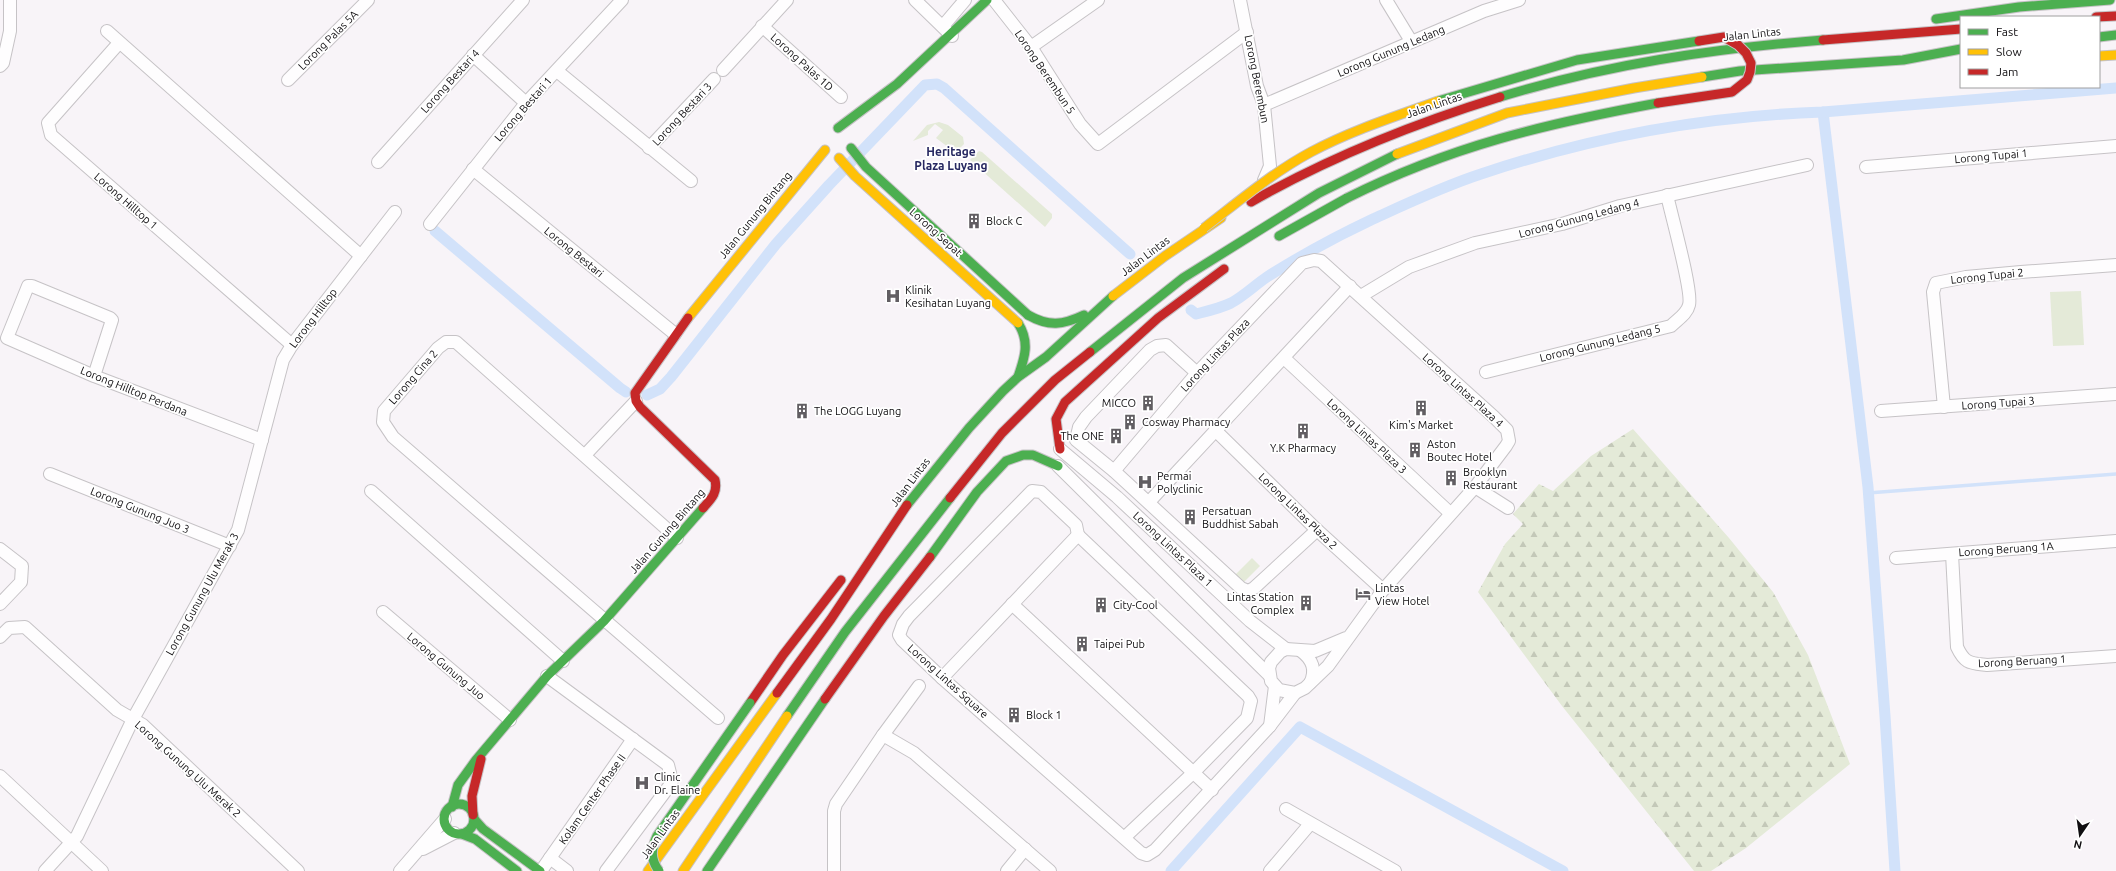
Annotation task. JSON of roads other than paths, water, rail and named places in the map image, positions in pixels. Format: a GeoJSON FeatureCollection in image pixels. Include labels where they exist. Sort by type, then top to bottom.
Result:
{"type":"FeatureCollection","features":[{"type":"Feature","properties":{"kind":"main road"},"geometry":{"type":"LineString","coordinates":[[864,111],[847,155],[842,161],[831,156],[825,150],[826,136],[864,111],[952,36],[987,0]]}},
{"type":"Feature","properties":{"kind":"main road","name":"Jalan Lintas"},"geometry":{"type":"LineString","coordinates":[[1897,33],[1944,17],[2020,7],[2110,0]]}},
{"type":"Feature","properties":{"kind":"main road"},"geometry":{"type":"LineString","coordinates":[[2100,17],[2116,16]]}},
{"type":"Feature","properties":{"kind":"main road","name":"Jalan Lintas"},"geometry":{"type":"LineString","coordinates":[[648,871],[831,619],[919,488],[959,440],[1003,391],[1018,377],[1046,357],[1102,305],[1138,276],[1204,228],[1308,170],[1388,134],[1457,109],[1576,74],[1686,54],[1897,33],[1960,29]]}},
{"type":"Feature","properties":{"kind":"main road"},"geometry":{"type":"LineString","coordinates":[[2100,37],[2116,35]]}},
{"type":"Feature","properties":{"kind":"main road"},"geometry":{"type":"LineString","coordinates":[[1204,228],[1264,182],[1311,152],[1378,123],[1448,97],[1577,60],[1724,38],[1740,45],[1748,57],[1752,68],[1747,79],[1742,86],[1732,92],[1603,112],[1508,133],[1374,183],[1273,239]]}},
{"type":"Feature","properties":{"kind":"main road"},"geometry":{"type":"LineString","coordinates":[[683,871],[758,757],[845,632],[1002,433],[1055,380],[1183,278],[1319,193],[1409,148],[1507,113],[1634,88],[1740,71],[1903,60],[1960,49]]}},
{"type":"Feature","properties":{"kind":"main road"},"geometry":{"type":"LineString","coordinates":[[2100,56],[2116,54]]}},
{"type":"Feature","properties":{"kind":"main road"},"geometry":{"type":"LineString","coordinates":[[1903,60],[1938,64]]}},
{"type":"Feature","properties":{"kind":"main road"},"geometry":{"type":"LineString","coordinates":[[838,128],[845,130],[852,141]]}},
{"type":"Feature","properties":{"kind":"main road","name":"Lorong Sepat"},"geometry":{"type":"LineString","coordinates":[[852,141],[865,164],[1028,315],[1042,324],[1058,326],[1083,316],[1102,305]]}},
{"type":"Feature","properties":{"kind":"main road","name":"Jalan Gunung Bintang"},"geometry":{"type":"LineString","coordinates":[[452,807],[458,785],[547,676],[604,621],[714,496],[717,488],[715,480],[636,401],[635,393],[642,380],[675,334],[825,150]]}},
{"type":"Feature","properties":{"kind":"main road","name":"Lorong Sepat"},"geometry":{"type":"LineString","coordinates":[[842,161],[855,176],[1018,323],[1025,332],[1028,345],[1018,377]]}},
{"type":"Feature","properties":{"kind":"main road"},"geometry":{"type":"LineString","coordinates":[[1280,218],[1334,204]]}},
{"type":"Feature","properties":{"kind":"main road"},"geometry":{"type":"LineString","coordinates":[[1060,449],[1056,419],[1065,402],[1158,318],[1230,265]]}},
{"type":"Feature","properties":{"kind":"main road"},"geometry":{"type":"LineString","coordinates":[[1098,357],[1140,312]]}},
{"type":"Feature","properties":{"kind":"main road"},"geometry":{"type":"LineString","coordinates":[[1054,402],[1088,369]]}},
{"type":"Feature","properties":{"kind":"main road"},"geometry":{"type":"LineString","coordinates":[[1047,416],[1047,424],[1051,439],[1060,449]]}},
{"type":"Feature","properties":{"kind":"main road"},"geometry":{"type":"LineString","coordinates":[[976,465],[991,451],[1003,446]]}},
{"type":"Feature","properties":{"kind":"main road"},"geometry":{"type":"LineString","coordinates":[[1041,448],[1047,452],[1058,466]]}},
{"type":"Feature","properties":{"kind":"main road"},"geometry":{"type":"LineString","coordinates":[[706,871],[798,738],[904,590],[931,556],[977,492],[1006,461],[1023,455],[1033,455],[1058,466]]}},
{"type":"Feature","properties":{"kind":"main road"},"geometry":{"type":"LineString","coordinates":[[904,590],[956,491]]}},
{"type":"Feature","properties":{"kind":"main road"},"geometry":{"type":"LineString","coordinates":[[865,551],[884,538]]}},
{"type":"Feature","properties":{"kind":"main road"},"geometry":{"type":"LineString","coordinates":[[659,871],[652,861],[651,850],[657,836],[783,655],[844,575]]}},
{"type":"Feature","properties":{"kind":"main road","name":"Jalan Gunung Bintang"},"geometry":{"type":"LineString","coordinates":[[474,817],[472,796],[484,752]]}},
{"type":"Feature","properties":{"kind":"main road"},"geometry":{"type":"LineString","coordinates":[[518,871],[475,839],[447,828],[445,819],[446,812],[452,807],[464,806],[483,829],[541,871]]}},
{"type":"Feature","properties":{"kind":"main road"},"geometry":{"type":"LineString","coordinates":[[458,833],[470,830],[474,817]]}},
{"type":"Feature","properties":{"kind":"street"},"geometry":{"type":"LineString","coordinates":[[0,66],[3,63],[10,31],[10,0]]}},
{"type":"Feature","properties":{"kind":"street","name":"Lorong Palas 5A"},"geometry":{"type":"LineString","coordinates":[[288,80],[368,0]]}},
{"type":"Feature","properties":{"kind":"street","name":"Lorong Bestari 4"},"geometry":{"type":"LineString","coordinates":[[378,162],[523,0]]}},
{"type":"Feature","properties":{"kind":"street","name":"Lorong Bestari 1"},"geometry":{"type":"LineString","coordinates":[[430,224],[526,103],[622,0]]}},
{"type":"Feature","properties":{"kind":"street"},"geometry":{"type":"LineString","coordinates":[[723,70],[787,0]]}},
{"type":"Feature","properties":{"kind":"street"},"geometry":{"type":"LineString","coordinates":[[915,0],[952,36]]}},
{"type":"Feature","properties":{"kind":"street"},"geometry":{"type":"LineString","coordinates":[[942,26],[965,0]]}},
{"type":"Feature","properties":{"kind":"street","name":"Lorong Berembun 5"},"geometry":{"type":"LineString","coordinates":[[994,0],[1031,47],[1080,124],[1098,144],[1247,32]]}},
{"type":"Feature","properties":{"kind":"street"},"geometry":{"type":"LineString","coordinates":[[1031,47],[1098,0]]}},
{"type":"Feature","properties":{"kind":"street","name":"Lorong Berembun"},"geometry":{"type":"LineString","coordinates":[[1240,0],[1257,86],[1264,106],[1270,166],[1264,182]]}},
{"type":"Feature","properties":{"kind":"street"},"geometry":{"type":"LineString","coordinates":[[1386,0],[1411,41]]}},
{"type":"Feature","properties":{"kind":"street","name":"Lorong Gunung Ledang"},"geometry":{"type":"LineString","coordinates":[[1264,106],[1411,41],[1484,11],[1519,0]]}},
{"type":"Feature","properties":{"kind":"street","name":"Lorong Palas 1D"},"geometry":{"type":"LineString","coordinates":[[762,26],[841,97]]}},
{"type":"Feature","properties":{"kind":"street"},"geometry":{"type":"LineString","coordinates":[[107,31],[361,256]]}},
{"type":"Feature","properties":{"kind":"street","name":"Lorong Hilltop 1"},"geometry":{"type":"LineString","coordinates":[[120,43],[48,122],[51,135],[292,345]]}},
{"type":"Feature","properties":{"kind":"street"},"geometry":{"type":"LineString","coordinates":[[473,55],[526,103]]}},
{"type":"Feature","properties":{"kind":"street"},"geometry":{"type":"LineString","coordinates":[[557,71],[691,181]]}},
{"type":"Feature","properties":{"kind":"street","name":"Lorong Bestari 3"},"geometry":{"type":"LineString","coordinates":[[649,148],[714,79]]}},
{"type":"Feature","properties":{"kind":"street","name":"Lorong Tupai 1"},"geometry":{"type":"LineString","coordinates":[[1866,167],[2116,146]]}},
{"type":"Feature","properties":{"kind":"street"},"geometry":{"type":"LineString","coordinates":[[865,164],[862,179],[873,192]]}},
{"type":"Feature","properties":{"kind":"street","name":"Lorong Gunung Ledang 4"},"geometry":{"type":"LineString","coordinates":[[1361,296],[1409,267],[1464,247],[1562,224],[1620,206],[1807,165]]}},
{"type":"Feature","properties":{"kind":"street","name":"Lorong Bestari"},"geometry":{"type":"LineString","coordinates":[[473,169],[675,334]]}},
{"type":"Feature","properties":{"kind":"street","name":"Lorong Gunung Ledang 5"},"geometry":{"type":"LineString","coordinates":[[1486,372],[1671,326],[1685,313],[1690,304],[1688,287],[1667,195]]}},
{"type":"Feature","properties":{"kind":"street","name":"Lorong Hilltop"},"geometry":{"type":"LineString","coordinates":[[262,440],[283,360],[292,345],[395,212]]}},
{"type":"Feature","properties":{"kind":"street","name":"Lorong Lintas Plaza"},"geometry":{"type":"LineString","coordinates":[[1114,471],[1197,373],[1302,263],[1314,260],[1321,261],[1327,267]]}},
{"type":"Feature","properties":{"kind":"street","name":"Lorong Tupai 2"},"geometry":{"type":"LineString","coordinates":[[1944,407],[1933,292],[1936,283],[1966,277],[2116,265]]}},
{"type":"Feature","properties":{"kind":"street","name":"Lorong Lintas Plaza 4"},"geometry":{"type":"LineString","coordinates":[[1309,684],[1328,666],[1346,638],[1383,590],[1450,513],[1475,487],[1509,441],[1507,430],[1350,286],[1327,267]]}},
{"type":"Feature","properties":{"kind":"street","name":"Lorong Hilltop Perdana"},"geometry":{"type":"LineString","coordinates":[[94,376],[112,325],[112,320],[32,286],[28,286],[7,338],[94,376],[262,440]]}},
{"type":"Feature","properties":{"kind":"street"},"geometry":{"type":"LineString","coordinates":[[1197,373],[1166,345],[1157,346],[1150,350],[1086,417],[1079,427],[1076,440],[1114,471],[1148,502],[1350,286]]}},
{"type":"Feature","properties":{"kind":"street","name":"Lorong Cina 2"},"geometry":{"type":"LineString","coordinates":[[604,621],[393,437],[383,422],[382,417],[384,411],[438,348],[446,342],[456,342],[677,538]]}},
{"type":"Feature","properties":{"kind":"street","name":"Lorong Lintas Plaza 3"},"geometry":{"type":"LineString","coordinates":[[1284,358],[1450,513]]}},
{"type":"Feature","properties":{"kind":"street","name":"Lorong Tupai 3"},"geometry":{"type":"LineString","coordinates":[[1880,412],[2116,394]]}},
{"type":"Feature","properties":{"kind":"street"},"geometry":{"type":"LineString","coordinates":[[585,455],[636,401]]}},
{"type":"Feature","properties":{"kind":"street","name":"Lorong Lintas Plaza 2"},"geometry":{"type":"LineString","coordinates":[[1215,430],[1317,530],[1383,590]]}},
{"type":"Feature","properties":{"kind":"street","name":"Lorong Gunung Ulu Merak 3"},"geometry":{"type":"LineString","coordinates":[[45,871],[77,836],[133,719],[187,619],[230,546],[238,530],[262,440]]}},
{"type":"Feature","properties":{"kind":"street","name":"Lorong Lintas Plaza 1"},"geometry":{"type":"LineString","coordinates":[[1060,449],[1117,497],[1250,621],[1286,649]]}},
{"type":"Feature","properties":{"kind":"street","name":"Lorong Lintas Plaza 1"},"geometry":{"type":"LineString","coordinates":[[1058,466],[1269,675]]}},
{"type":"Feature","properties":{"kind":"street","name":"Lorong Gunung Juo 3"},"geometry":{"type":"LineString","coordinates":[[50,474],[230,546]]}},
{"type":"Feature","properties":{"kind":"street"},"geometry":{"type":"LineString","coordinates":[[1475,487],[1508,508]]}},
{"type":"Feature","properties":{"kind":"street","name":"Lorong Lintas Square"},"geometry":{"type":"LineString","coordinates":[[1078,534],[1076,525],[1041,492],[1032,490],[909,616],[903,624],[899,635],[902,640],[942,678],[1125,837],[1141,853],[1147,855],[1155,850],[1212,790]]}},
{"type":"Feature","properties":{"kind":"street"},"geometry":{"type":"LineString","coordinates":[[371,491],[563,661]]}},
{"type":"Feature","properties":{"kind":"street","name":"Lorong Lintas Plaza 1"},"geometry":{"type":"LineString","coordinates":[[1148,502],[1241,588],[1248,591],[1254,588],[1317,530]]}},
{"type":"Feature","properties":{"kind":"street"},"geometry":{"type":"LineString","coordinates":[[942,678],[1078,534],[1248,696],[1251,701],[1247,718],[1194,772],[1125,837]]}},
{"type":"Feature","properties":{"kind":"street","name":"Lorong Beruang 1A"},"geometry":{"type":"LineString","coordinates":[[1896,558],[2116,541]]}},
{"type":"Feature","properties":{"kind":"street"},"geometry":{"type":"LineString","coordinates":[[0,549],[22,566],[21,582],[0,604]]}},
{"type":"Feature","properties":{"kind":"street","name":"Lorong Beruang 1"},"geometry":{"type":"LineString","coordinates":[[1952,554],[1957,647],[1962,657],[1970,663],[1987,665],[2116,656]]}},
{"type":"Feature","properties":{"kind":"street"},"geometry":{"type":"LineString","coordinates":[[1012,604],[1212,790],[1269,727],[1295,693]]}},
{"type":"Feature","properties":{"kind":"street","name":"Lorong Gunung Juo"},"geometry":{"type":"LineString","coordinates":[[383,612],[510,720]]}},
{"type":"Feature","properties":{"kind":"street"},"geometry":{"type":"LineString","coordinates":[[604,621],[718,718]]}},
{"type":"Feature","properties":{"kind":"street","name":"Lorong Gunung Ulu Merak 2"},"geometry":{"type":"LineString","coordinates":[[0,637],[9,628],[25,627],[117,710],[143,725],[298,871]]}},
{"type":"Feature","properties":{"kind":"street"},"geometry":{"type":"LineString","coordinates":[[1301,651],[1310,660],[1313,666],[1312,679],[1309,684],[1300,691],[1295,693],[1284,692],[1275,686],[1269,675],[1271,662],[1280,652],[1286,649],[1315,651],[1346,638]]}},
{"type":"Feature","properties":{"kind":"street"},"geometry":{"type":"LineString","coordinates":[[547,676],[668,765],[672,781],[670,786],[606,871]]}},
{"type":"Feature","properties":{"kind":"street"},"geometry":{"type":"LineString","coordinates":[[834,871],[834,811],[836,804],[882,735],[919,686]]}},
{"type":"Feature","properties":{"kind":"street"},"geometry":{"type":"LineString","coordinates":[[1269,727],[1275,686]]}},
{"type":"Feature","properties":{"kind":"street"},"geometry":{"type":"LineString","coordinates":[[882,735],[914,753],[1050,871]]}},
{"type":"Feature","properties":{"kind":"street","name":"Kolam Center Phase II"},"geometry":{"type":"LineString","coordinates":[[541,871],[633,739]]}},
{"type":"Feature","properties":{"kind":"street"},"geometry":{"type":"LineString","coordinates":[[0,776],[102,871]]}},
{"type":"Feature","properties":{"kind":"street"},"geometry":{"type":"LineString","coordinates":[[1286,809],[1395,871]]}},
{"type":"Feature","properties":{"kind":"street"},"geometry":{"type":"LineString","coordinates":[[400,871],[445,819]]}},
{"type":"Feature","properties":{"kind":"street"},"geometry":{"type":"LineString","coordinates":[[1270,871],[1310,824]]}},
{"type":"Feature","properties":{"kind":"street"},"geometry":{"type":"LineString","coordinates":[[418,851],[458,833]]}},
{"type":"Feature","properties":{"kind":"street"},"geometry":{"type":"LineString","coordinates":[[701,844],[701,863],[706,871]]}},
{"type":"Feature","properties":{"kind":"street"},"geometry":{"type":"LineString","coordinates":[[1007,871],[1025,849]]}},
{"type":"Feature","properties":{"kind":"street"},"geometry":{"type":"LineString","coordinates":[[550,858],[568,871]]}},
{"type":"Feature","properties":{"kind":"waterway"},"geometry":{"type":"LineString","coordinates":[[647,395],[660,389],[671,377],[776,244],[829,185],[925,85],[937,84],[944,88],[1130,254]]}},
{"type":"Feature","properties":{"kind":"waterway"},"geometry":{"type":"LineString","coordinates":[[1191,310],[1196,314],[1231,303],[1267,277],[1319,246],[1426,195],[1481,174],[1565,149],[1650,131],[1736,118],[2116,88]]}},
{"type":"Feature","properties":{"kind":"waterway"},"geometry":{"type":"LineString","coordinates":[[1823,112],[1868,487],[1895,871]]}},
{"type":"Feature","properties":{"kind":"waterway"},"geometry":{"type":"LineString","coordinates":[[435,231],[626,392]]}},
{"type":"Feature","properties":{"kind":"waterway"},"geometry":{"type":"LineString","coordinates":[[1868,493],[2116,474]]}},
{"type":"Feature","properties":{"kind":"waterway"},"geometry":{"type":"LineString","coordinates":[[1171,871],[1300,727],[1563,871]]}},
{"type":"Feature","properties":{"kind":"place","name":"Block C"},"geometry":{"type":"Point","coordinates":[974,221]}},
{"type":"Feature","properties":{"kind":"place","name":"Klinik Kesihatan Luyang"},"geometry":{"type":"Point","coordinates":[893,296]}},
{"type":"Feature","properties":{"kind":"place","name":"MICCO"},"geometry":{"type":"Point","coordinates":[1148,403]}},
{"type":"Feature","properties":{"kind":"place","name":"Kim's Market"},"geometry":{"type":"Point","coordinates":[1421,408]}},
{"type":"Feature","properties":{"kind":"place","name":"The LOGG Luyang"},"geometry":{"type":"Point","coordinates":[802,411]}},
{"type":"Feature","properties":{"kind":"place","name":"Cosway Pharmacy"},"geometry":{"type":"Point","coordinates":[1130,422]}},
{"type":"Feature","properties":{"kind":"place","name":"Y.K Pharmacy"},"geometry":{"type":"Point","coordinates":[1303,431]}},
{"type":"Feature","properties":{"kind":"place","name":"The ONE"},"geometry":{"type":"Point","coordinates":[1116,436]}},
{"type":"Feature","properties":{"kind":"place","name":"Aston Boutec Hotel"},"geometry":{"type":"Point","coordinates":[1415,450]}},
{"type":"Feature","properties":{"kind":"place","name":"Brooklyn Restaurant"},"geometry":{"type":"Point","coordinates":[1451,478]}},
{"type":"Feature","properties":{"kind":"place","name":"Permai Polyclinic"},"geometry":{"type":"Point","coordinates":[1145,482]}},
{"type":"Feature","properties":{"kind":"place","name":"Persatuan Buddhist Sabah"},"geometry":{"type":"Point","coordinates":[1190,517]}},
{"type":"Feature","properties":{"kind":"place","name":"Lintas View Hotel"},"geometry":{"type":"Point","coordinates":[1363,594]}},
{"type":"Feature","properties":{"kind":"place","name":"Lintas Station Complex"},"geometry":{"type":"Point","coordinates":[1306,603]}},
{"type":"Feature","properties":{"kind":"place","name":"City-Cool"},"geometry":{"type":"Point","coordinates":[1101,605]}},
{"type":"Feature","properties":{"kind":"place","name":"Taipei Pub"},"geometry":{"type":"Point","coordinates":[1082,644]}},
{"type":"Feature","properties":{"kind":"place","name":"Block 1"},"geometry":{"type":"Point","coordinates":[1014,715]}},
{"type":"Feature","properties":{"kind":"place","name":"Clinic Dr. Elaine"},"geometry":{"type":"Point","coordinates":[642,783]}},
{"type":"Feature","properties":{"kind":"district","name":"Heritage Plaza Luyang"},"geometry":{"type":"Point","coordinates":[951,159]}}]}
